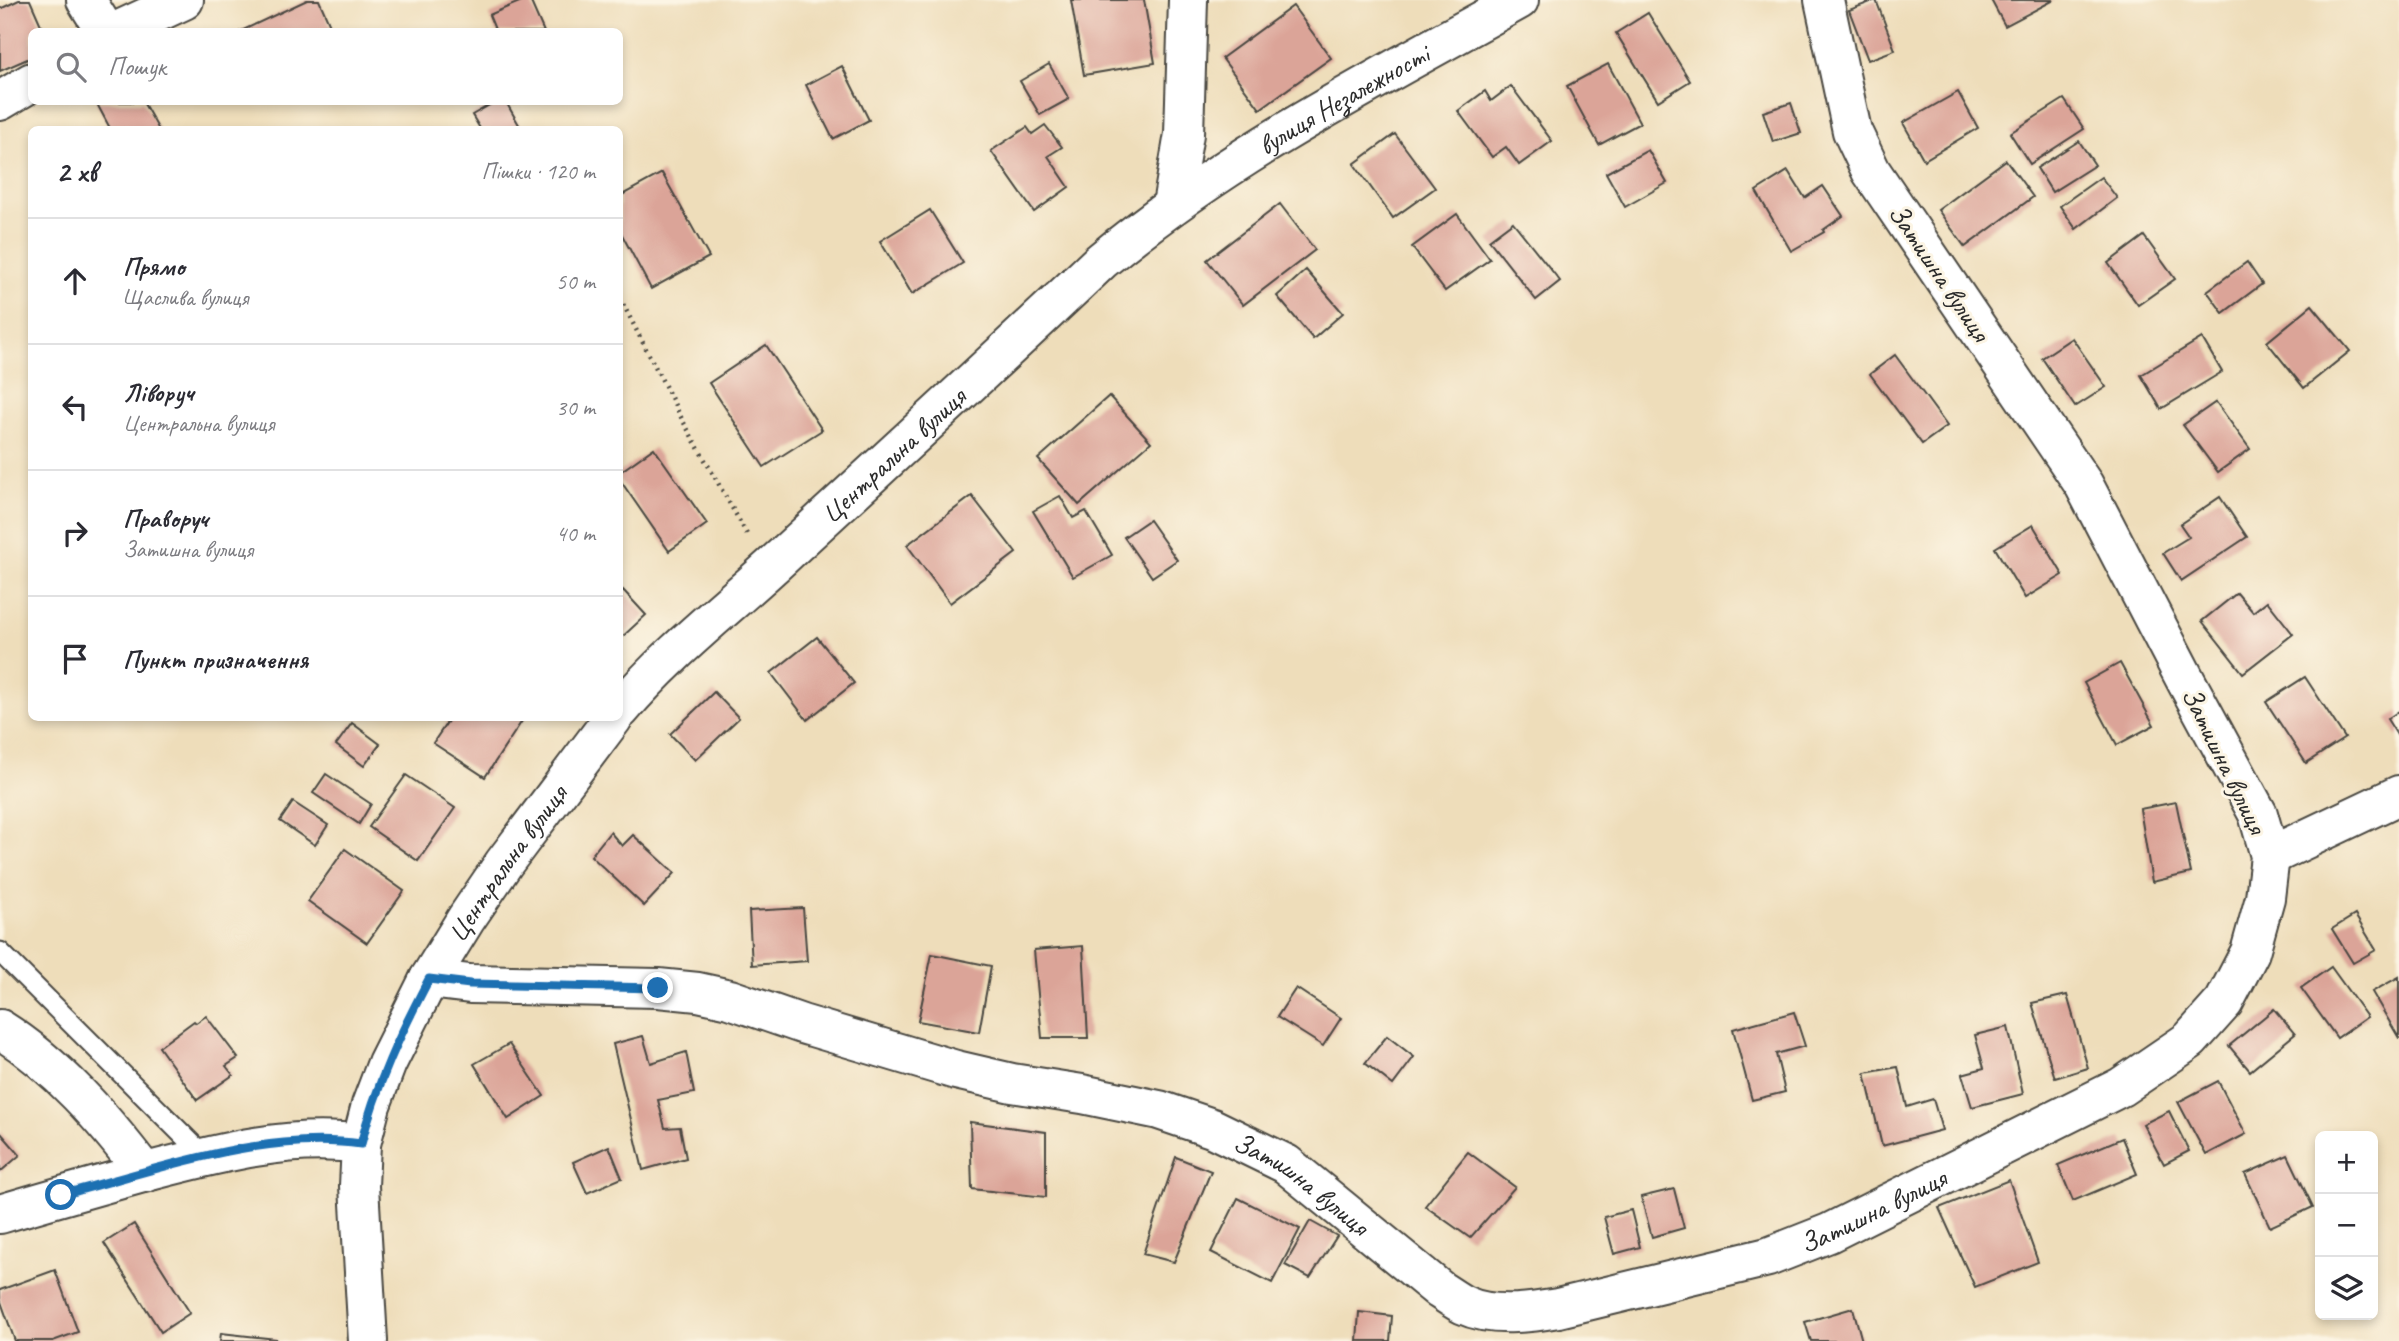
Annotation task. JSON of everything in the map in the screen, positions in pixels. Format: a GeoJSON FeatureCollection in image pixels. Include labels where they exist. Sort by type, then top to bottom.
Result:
{"type":"FeatureCollection","features":[{"type":"Feature","properties":{"kind":"street"},"geometry":{"type":"LineString","coordinates":[[86,0],[104,28]]}},
{"type":"Feature","properties":{"kind":"street"},"geometry":{"type":"LineString","coordinates":[[124,28],[184,0]]}},
{"type":"Feature","properties":{"kind":"street"},"geometry":{"type":"LineString","coordinates":[[1172,205],[1184,134],[1188,0]]}},
{"type":"Feature","properties":{"kind":"street","name":"вулиця Незалежності"},"geometry":{"type":"LineString","coordinates":[[1172,205],[1300,121],[1520,0]]}},
{"type":"Feature","properties":{"kind":"street","name":"Затишна вулиця"},"geometry":{"type":"LineString","coordinates":[[429,979],[470,984],[658,988],[698,992],[730,999],[802,1024],[956,1070],[1159,1110],[1212,1128],[1286,1164],[1440,1290],[1466,1306],[1492,1312],[1531,1313],[1769,1257],[1829,1233],[2121,1087],[2190,1040],[2224,1002],[2250,952],[2265,898],[2270,856],[2259,814],[2187,684],[2084,485],[1871,171],[1852,131],[1824,0]]}},
{"type":"Feature","properties":{"kind":"street"},"geometry":{"type":"LineString","coordinates":[[0,101],[28,84]]}},
{"type":"Feature","properties":{"kind":"street","name":"Центральна вулиця"},"geometry":{"type":"LineString","coordinates":[[623,706],[645,680],[1101,261],[1172,205]]}},
{"type":"Feature","properties":{"kind":"street","name":"Центральна вулиця"},"geometry":{"type":"LineString","coordinates":[[368,1341],[359,1186],[361,1144],[371,1105],[387,1063],[429,979],[504,863],[611,721]]}},
{"type":"Feature","properties":{"kind":"street"},"geometry":{"type":"LineString","coordinates":[[2270,856],[2399,795]]}},
{"type":"Feature","properties":{"kind":"street"},"geometry":{"type":"LineString","coordinates":[[0,1030],[16,1040],[70,1087],[114,1132],[145,1172]]}},
{"type":"Feature","properties":{"kind":"street"},"geometry":{"type":"LineString","coordinates":[[0,1214],[205,1157],[302,1140],[334,1140],[361,1144]]}},
{"type":"Feature","properties":{"kind":"lane"},"geometry":{"type":"LineString","coordinates":[[0,953],[205,1157]]}},
{"type":"Feature","properties":{"kind":"path"},"geometry":{"type":"LineString","coordinates":[[623,304],[682,421],[767,570]]}},
{"type":"Feature","properties":{"kind":"building"},"geometry":{"type":"Polygon","coordinates":[[[19,0],[30,0],[42,28],[28,28],[28,59],[0,71],[0,9],[19,0]]]}},
{"type":"Feature","properties":{"kind":"building"},"geometry":{"type":"Polygon","coordinates":[[[307,0],[319,0],[331,28],[248,28],[307,0]]]}},
{"type":"Feature","properties":{"kind":"building"},"geometry":{"type":"Polygon","coordinates":[[[530,0],[542,28],[494,28],[489,15],[530,0]]]}},
{"type":"Feature","properties":{"kind":"building"},"geometry":{"type":"Polygon","coordinates":[[[1071,0],[1144,0],[1155,63],[1084,75],[1071,0]]]}},
{"type":"Feature","properties":{"kind":"building"},"geometry":{"type":"Polygon","coordinates":[[[1876,0],[1895,50],[1868,60],[1849,10],[1876,0]]]}},
{"type":"Feature","properties":{"kind":"building"},"geometry":{"type":"Polygon","coordinates":[[[1991,0],[2054,0],[2005,26],[1991,0]]]}},
{"type":"Feature","properties":{"kind":"building"},"geometry":{"type":"Polygon","coordinates":[[[1293,6],[1331,58],[1260,109],[1222,58],[1293,6]]]}},
{"type":"Feature","properties":{"kind":"building"},"geometry":{"type":"Polygon","coordinates":[[[1648,13],[1690,81],[1658,101],[1616,33],[1648,13]]]}},
{"type":"Feature","properties":{"kind":"building"},"geometry":{"type":"Polygon","coordinates":[[[1049,64],[1069,99],[1040,115],[1020,81],[1049,64]]]}},
{"type":"Feature","properties":{"kind":"building"},"geometry":{"type":"Polygon","coordinates":[[[1608,64],[1640,123],[1599,145],[1567,86],[1608,64]]]}},
{"type":"Feature","properties":{"kind":"building"},"geometry":{"type":"Polygon","coordinates":[[[842,66],[869,120],[833,139],[806,85],[842,66]]]}},
{"type":"Feature","properties":{"kind":"building"},"geometry":{"type":"Polygon","coordinates":[[[1511,86],[1552,141],[1519,165],[1506,147],[1492,157],[1458,111],[1485,91],[1491,101],[1511,86]]]}},
{"type":"Feature","properties":{"kind":"building"},"geometry":{"type":"Polygon","coordinates":[[[1958,92],[1978,128],[1924,160],[1903,123],[1958,92]]]}},
{"type":"Feature","properties":{"kind":"building"},"geometry":{"type":"Polygon","coordinates":[[[2064,99],[2084,129],[2030,164],[2010,133],[2064,99]]]}},
{"type":"Feature","properties":{"kind":"building"},"geometry":{"type":"Polygon","coordinates":[[[1791,103],[1801,133],[1773,142],[1763,112],[1791,103]]]}},
{"type":"Feature","properties":{"kind":"building"},"geometry":{"type":"Polygon","coordinates":[[[98,105],[145,105],[157,126],[109,126],[98,105]]]}},
{"type":"Feature","properties":{"kind":"building"},"geometry":{"type":"Polygon","coordinates":[[[490,105],[508,105],[520,126],[479,126],[472,115],[490,105]]]}},
{"type":"Feature","properties":{"kind":"building"},"geometry":{"type":"Polygon","coordinates":[[[1045,125],[1062,147],[1048,156],[1069,187],[1034,212],[991,151],[1027,127],[1032,134],[1045,125]]]}},
{"type":"Feature","properties":{"kind":"building"},"geometry":{"type":"Polygon","coordinates":[[[1395,134],[1435,188],[1393,218],[1354,164],[1395,134]]]}},
{"type":"Feature","properties":{"kind":"building"},"geometry":{"type":"Polygon","coordinates":[[[2079,141],[2095,165],[2052,192],[2037,168],[2079,141]]]}},
{"type":"Feature","properties":{"kind":"building"},"geometry":{"type":"Polygon","coordinates":[[[1648,150],[1667,183],[1625,207],[1606,173],[1648,150]]]}},
{"type":"Feature","properties":{"kind":"building"},"geometry":{"type":"Polygon","coordinates":[[[2006,160],[2033,197],[1965,247],[1938,210],[2006,160]]]}},
{"type":"Feature","properties":{"kind":"building"},"geometry":{"type":"Polygon","coordinates":[[[1788,171],[1805,198],[1823,186],[1843,216],[1823,230],[1824,232],[1791,251],[1756,191],[1788,171]]]}},
{"type":"Feature","properties":{"kind":"building"},"geometry":{"type":"Polygon","coordinates":[[[662,173],[709,257],[651,289],[623,237],[623,194],[662,173]]]}},
{"type":"Feature","properties":{"kind":"building"},"geometry":{"type":"Polygon","coordinates":[[[2101,177],[2117,198],[2076,229],[2060,206],[2101,177]]]}},
{"type":"Feature","properties":{"kind":"building"},"geometry":{"type":"Polygon","coordinates":[[[1280,204],[1315,250],[1243,305],[1207,260],[1280,204]]]}},
{"type":"Feature","properties":{"kind":"building"},"geometry":{"type":"Polygon","coordinates":[[[930,210],[963,263],[912,294],[880,241],[930,210]]]}},
{"type":"Feature","properties":{"kind":"building"},"geometry":{"type":"Polygon","coordinates":[[[1457,214],[1490,259],[1445,291],[1412,247],[1457,214]]]}},
{"type":"Feature","properties":{"kind":"building"},"geometry":{"type":"Polygon","coordinates":[[[1513,222],[1560,281],[1536,300],[1489,240],[1513,222]]]}},
{"type":"Feature","properties":{"kind":"building"},"geometry":{"type":"Polygon","coordinates":[[[2144,236],[2175,279],[2138,305],[2108,263],[2144,236]]]}},
{"type":"Feature","properties":{"kind":"building"},"geometry":{"type":"Polygon","coordinates":[[[2247,262],[2262,284],[2223,313],[2207,291],[2247,262]]]}},
{"type":"Feature","properties":{"kind":"building"},"geometry":{"type":"Polygon","coordinates":[[[1306,270],[1343,313],[1313,339],[1277,296],[1306,270]]]}},
{"type":"Feature","properties":{"kind":"building"},"geometry":{"type":"Polygon","coordinates":[[[2312,305],[2350,351],[2304,388],[2267,342],[2312,305]]]}},
{"type":"Feature","properties":{"kind":"building"},"geometry":{"type":"Polygon","coordinates":[[[2072,338],[2106,387],[2075,407],[2042,358],[2072,338]]]}},
{"type":"Feature","properties":{"kind":"building"},"geometry":{"type":"Polygon","coordinates":[[[2202,338],[2222,372],[2161,409],[2141,375],[2202,338]]]}},
{"type":"Feature","properties":{"kind":"building"},"geometry":{"type":"Polygon","coordinates":[[[766,345],[822,430],[764,467],[709,383],[766,345]]]}},
{"type":"Feature","properties":{"kind":"building"},"geometry":{"type":"Polygon","coordinates":[[[1895,355],[1947,426],[1922,444],[1870,374],[1895,355]]]}},
{"type":"Feature","properties":{"kind":"building"},"geometry":{"type":"Polygon","coordinates":[[[1109,396],[1151,442],[1079,505],[1038,459],[1109,396]]]}},
{"type":"Feature","properties":{"kind":"building"},"geometry":{"type":"Polygon","coordinates":[[[2216,402],[2250,449],[2218,472],[2183,425],[2216,402]]]}},
{"type":"Feature","properties":{"kind":"building"},"geometry":{"type":"Polygon","coordinates":[[[654,448],[707,524],[669,551],[623,484],[623,470],[654,448]]]}},
{"type":"Feature","properties":{"kind":"building"},"geometry":{"type":"Polygon","coordinates":[[[972,496],[1016,553],[950,603],[907,545],[972,496]]]}},
{"type":"Feature","properties":{"kind":"building"},"geometry":{"type":"Polygon","coordinates":[[[1060,496],[1073,518],[1086,511],[1112,555],[1073,577],[1033,511],[1060,496]]]}},
{"type":"Feature","properties":{"kind":"building"},"geometry":{"type":"Polygon","coordinates":[[[2220,497],[2247,537],[2181,581],[2163,553],[2189,537],[2180,524],[2220,497]]]}},
{"type":"Feature","properties":{"kind":"building"},"geometry":{"type":"Polygon","coordinates":[[[1149,520],[1177,560],[1152,577],[1124,537],[1149,520]]]}},
{"type":"Feature","properties":{"kind":"building"},"geometry":{"type":"Polygon","coordinates":[[[2033,525],[2063,575],[2025,598],[1995,548],[2033,525]]]}},
{"type":"Feature","properties":{"kind":"building"},"geometry":{"type":"Polygon","coordinates":[[[623,590],[646,615],[623,636],[623,590]]]}},
{"type":"Feature","properties":{"kind":"building"},"geometry":{"type":"Polygon","coordinates":[[[2237,593],[2253,612],[2267,601],[2293,634],[2243,673],[2202,621],[2237,593]]]}},
{"type":"Feature","properties":{"kind":"building"},"geometry":{"type":"Polygon","coordinates":[[[817,637],[854,683],[807,720],[771,673],[817,637]]]}},
{"type":"Feature","properties":{"kind":"building"},"geometry":{"type":"Polygon","coordinates":[[[2120,663],[2154,725],[2117,745],[2084,683],[2120,663]]]}},
{"type":"Feature","properties":{"kind":"building"},"geometry":{"type":"Polygon","coordinates":[[[2305,677],[2345,738],[2306,763],[2266,702],[2305,677]]]}},
{"type":"Feature","properties":{"kind":"building"},"geometry":{"type":"Polygon","coordinates":[[[714,692],[739,718],[695,760],[670,734],[714,692]]]}},
{"type":"Feature","properties":{"kind":"building"},"geometry":{"type":"Polygon","coordinates":[[[2399,711],[2399,738],[2387,719],[2399,711]]]}},
{"type":"Feature","properties":{"kind":"building"},"geometry":{"type":"Polygon","coordinates":[[[448,721],[522,721],[485,777],[433,743],[448,721]]]}},
{"type":"Feature","properties":{"kind":"building"},"geometry":{"type":"Polygon","coordinates":[[[352,723],[380,744],[364,766],[336,745],[352,723]]]}},
{"type":"Feature","properties":{"kind":"building"},"geometry":{"type":"Polygon","coordinates":[[[326,774],[371,804],[359,824],[313,793],[326,774]]]}},
{"type":"Feature","properties":{"kind":"building"},"geometry":{"type":"Polygon","coordinates":[[[406,775],[455,808],[418,861],[369,827],[406,775]]]}},
{"type":"Feature","properties":{"kind":"building"},"geometry":{"type":"Polygon","coordinates":[[[293,802],[328,825],[315,845],[280,821],[293,802]]]}},
{"type":"Feature","properties":{"kind":"building"},"geometry":{"type":"Polygon","coordinates":[[[2176,802],[2191,873],[2152,882],[2140,809],[2176,802]]]}},
{"type":"Feature","properties":{"kind":"building"},"geometry":{"type":"Polygon","coordinates":[[[610,832],[622,846],[633,835],[675,873],[644,906],[591,856],[610,832]]]}},
{"type":"Feature","properties":{"kind":"building"},"geometry":{"type":"Polygon","coordinates":[[[345,849],[404,891],[367,943],[308,901],[345,849]]]}},
{"type":"Feature","properties":{"kind":"building"},"geometry":{"type":"Polygon","coordinates":[[[803,908],[807,961],[752,965],[749,911],[803,908]]]}},
{"type":"Feature","properties":{"kind":"building"},"geometry":{"type":"Polygon","coordinates":[[[2355,915],[2376,950],[2353,963],[2332,929],[2355,915]]]}},
{"type":"Feature","properties":{"kind":"building"},"geometry":{"type":"Polygon","coordinates":[[[1083,946],[1088,1038],[1042,1038],[1034,950],[1083,946]]]}},
{"type":"Feature","properties":{"kind":"building"},"geometry":{"type":"Polygon","coordinates":[[[932,954],[991,966],[979,1032],[918,1021],[932,954]]]}},
{"type":"Feature","properties":{"kind":"building"},"geometry":{"type":"Polygon","coordinates":[[[2331,967],[2367,1017],[2337,1038],[2301,988],[2331,967]]]}},
{"type":"Feature","properties":{"kind":"building"},"geometry":{"type":"Polygon","coordinates":[[[2399,977],[2399,1038],[2372,992],[2399,977]]]}},
{"type":"Feature","properties":{"kind":"building"},"geometry":{"type":"Polygon","coordinates":[[[1296,988],[1341,1018],[1323,1046],[1277,1017],[1296,988]]]}},
{"type":"Feature","properties":{"kind":"building"},"geometry":{"type":"Polygon","coordinates":[[[2067,995],[2088,1068],[2055,1078],[2032,1003],[2067,995]]]}},
{"type":"Feature","properties":{"kind":"building"},"geometry":{"type":"Polygon","coordinates":[[[2274,1009],[2295,1034],[2250,1071],[2229,1046],[2274,1009]]]}},
{"type":"Feature","properties":{"kind":"building"},"geometry":{"type":"Polygon","coordinates":[[[1794,1012],[1805,1046],[1776,1054],[1785,1092],[1752,1100],[1733,1029],[1794,1012]]]}},
{"type":"Feature","properties":{"kind":"building"},"geometry":{"type":"Polygon","coordinates":[[[206,1016],[238,1058],[226,1066],[233,1075],[197,1100],[159,1047],[194,1021],[196,1023],[206,1016]]]}},
{"type":"Feature","properties":{"kind":"building"},"geometry":{"type":"Polygon","coordinates":[[[2008,1027],[2023,1094],[1972,1107],[1962,1074],[1984,1068],[1975,1035],[2008,1027]]]}},
{"type":"Feature","properties":{"kind":"building"},"geometry":{"type":"Polygon","coordinates":[[[643,1036],[651,1063],[686,1052],[694,1093],[658,1100],[665,1128],[680,1127],[686,1158],[643,1170],[613,1044],[643,1036]]]}},
{"type":"Feature","properties":{"kind":"building"},"geometry":{"type":"Polygon","coordinates":[[[1387,1036],[1414,1057],[1393,1085],[1365,1063],[1387,1036]]]}},
{"type":"Feature","properties":{"kind":"building"},"geometry":{"type":"Polygon","coordinates":[[[509,1044],[544,1096],[508,1119],[474,1064],[509,1044]]]}},
{"type":"Feature","properties":{"kind":"building"},"geometry":{"type":"Polygon","coordinates":[[[1898,1067],[1907,1107],[1933,1099],[1942,1130],[1882,1146],[1865,1073],[1898,1067]]]}},
{"type":"Feature","properties":{"kind":"building"},"geometry":{"type":"Polygon","coordinates":[[[2218,1081],[2246,1134],[2206,1155],[2178,1102],[2218,1081]]]}},
{"type":"Feature","properties":{"kind":"building"},"geometry":{"type":"Polygon","coordinates":[[[2169,1111],[2189,1151],[2164,1164],[2143,1124],[2169,1111]]]}},
{"type":"Feature","properties":{"kind":"building"},"geometry":{"type":"Polygon","coordinates":[[[970,1122],[1046,1132],[1046,1197],[972,1189],[970,1122]]]}},
{"type":"Feature","properties":{"kind":"building"},"geometry":{"type":"Polygon","coordinates":[[[0,1132],[20,1155],[0,1172],[0,1132]]]}},
{"type":"Feature","properties":{"kind":"building"},"geometry":{"type":"Polygon","coordinates":[[[2122,1138],[2137,1174],[2073,1201],[2058,1165],[2122,1138]]]}},
{"type":"Feature","properties":{"kind":"building"},"geometry":{"type":"Polygon","coordinates":[[[609,1146],[622,1178],[587,1193],[573,1162],[609,1146]]]}},
{"type":"Feature","properties":{"kind":"building"},"geometry":{"type":"Polygon","coordinates":[[[1468,1152],[1515,1187],[1470,1238],[1425,1206],[1468,1152]]]}},
{"type":"Feature","properties":{"kind":"building"},"geometry":{"type":"Polygon","coordinates":[[[2288,1155],[2313,1207],[2270,1227],[2245,1174],[2288,1155]]]}},
{"type":"Feature","properties":{"kind":"building"},"geometry":{"type":"Polygon","coordinates":[[[1176,1157],[1211,1171],[1174,1262],[1143,1254],[1176,1157]]]}},
{"type":"Feature","properties":{"kind":"building"},"geometry":{"type":"Polygon","coordinates":[[[2009,1180],[2038,1262],[1975,1287],[1939,1208],[2009,1180]]]}},
{"type":"Feature","properties":{"kind":"building"},"geometry":{"type":"Polygon","coordinates":[[[1674,1189],[1684,1228],[1652,1237],[1641,1197],[1674,1189]]]}},
{"type":"Feature","properties":{"kind":"building"},"geometry":{"type":"Polygon","coordinates":[[[1238,1198],[1300,1229],[1272,1283],[1211,1252],[1238,1198]]]}},
{"type":"Feature","properties":{"kind":"building"},"geometry":{"type":"Polygon","coordinates":[[[1631,1210],[1640,1247],[1614,1254],[1604,1217],[1631,1210]]]}},
{"type":"Feature","properties":{"kind":"building"},"geometry":{"type":"Polygon","coordinates":[[[1310,1221],[1337,1236],[1310,1278],[1285,1265],[1310,1221]]]}},
{"type":"Feature","properties":{"kind":"building"},"geometry":{"type":"Polygon","coordinates":[[[134,1224],[190,1313],[161,1332],[104,1243],[134,1224]]]}},
{"type":"Feature","properties":{"kind":"building"},"geometry":{"type":"Polygon","coordinates":[[[55,1270],[78,1332],[53,1341],[15,1341],[0,1299],[0,1290],[55,1270]]]}},
{"type":"Feature","properties":{"kind":"building"},"geometry":{"type":"Polygon","coordinates":[[[1853,1308],[1862,1341],[1811,1341],[1805,1322],[1853,1308]]]}},
{"type":"Feature","properties":{"kind":"building"},"geometry":{"type":"Polygon","coordinates":[[[1359,1312],[1392,1316],[1390,1341],[1357,1341],[1359,1312]]]}},
{"type":"Feature","properties":{"kind":"building"},"geometry":{"type":"Polygon","coordinates":[[[221,1333],[276,1339],[276,1341],[220,1341],[221,1333]]]}},
{"type":"Feature","properties":{"kind":"route"},"geometry":{"type":"LineString","coordinates":[[61,1195],[205,1157],[253,1148],[302,1140],[334,1140],[361,1144],[371,1105],[387,1063],[429,979],[470,984],[658,988]]}}]}
